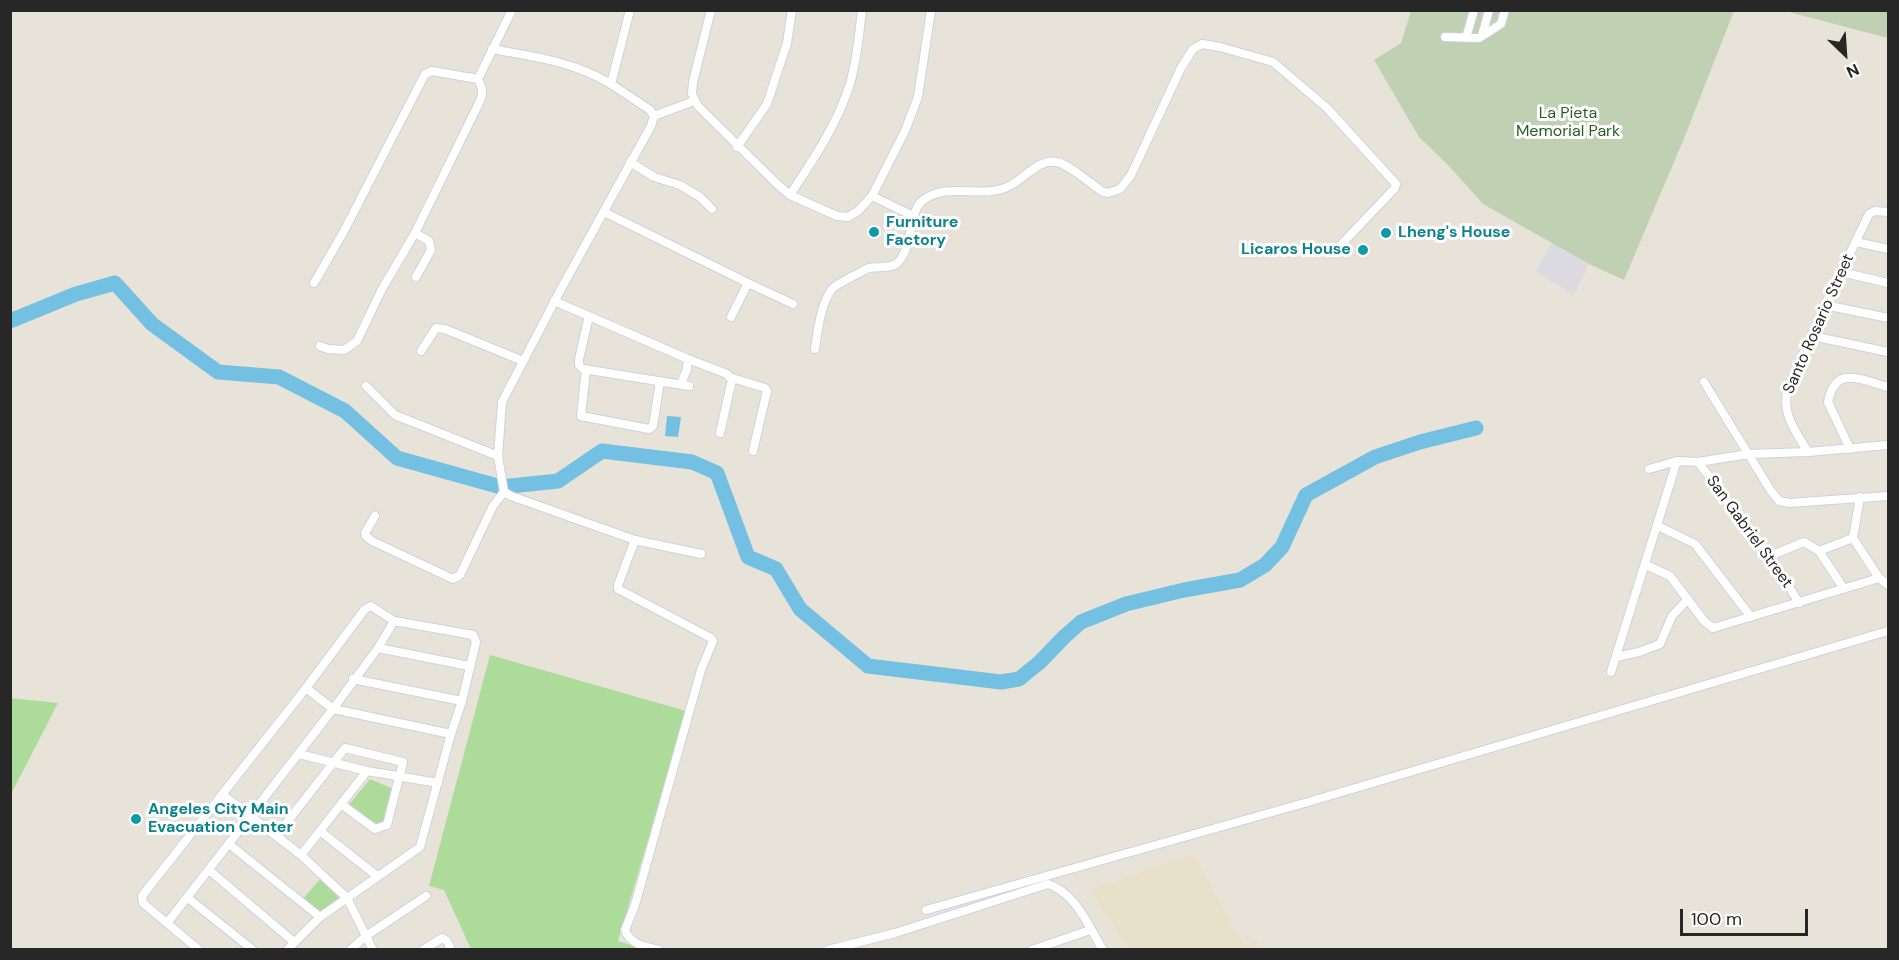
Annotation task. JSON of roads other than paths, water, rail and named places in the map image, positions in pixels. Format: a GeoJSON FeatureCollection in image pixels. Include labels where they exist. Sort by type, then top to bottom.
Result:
{"type":"FeatureCollection","features":[{"type":"Feature","properties":{"kind":"street"},"geometry":{"type":"LineString","coordinates":[[320,346],[344,350],[357,341],[381,289],[415,232],[483,95],[478,79],[512,10]]}},
{"type":"Feature","properties":{"kind":"street"},"geometry":{"type":"LineString","coordinates":[[611,84],[630,10]]}},
{"type":"Feature","properties":{"kind":"street"},"geometry":{"type":"LineString","coordinates":[[711,10],[693,82],[694,101],[737,147],[790,195],[837,216],[848,217],[858,211],[872,196],[905,131],[918,98],[931,10]]}},
{"type":"Feature","properties":{"kind":"street"},"geometry":{"type":"LineString","coordinates":[[737,147],[767,105],[787,43],[792,10]]}},
{"type":"Feature","properties":{"kind":"street"},"geometry":{"type":"LineString","coordinates":[[790,195],[824,144],[841,108],[856,58],[862,10]]}},
{"type":"Feature","properties":{"kind":"street"},"geometry":{"type":"LineString","coordinates":[[1466,38],[1474,10]]}},
{"type":"Feature","properties":{"kind":"street"},"geometry":{"type":"LineString","coordinates":[[1482,36],[1489,10]]}},
{"type":"Feature","properties":{"kind":"street"},"geometry":{"type":"LineString","coordinates":[[1445,37],[1479,38],[1501,24],[1506,12]]}},
{"type":"Feature","properties":{"kind":"street"},"geometry":{"type":"LineString","coordinates":[[815,349],[827,298],[833,288],[868,268],[891,266],[897,263],[911,234],[913,216],[923,201],[932,196],[942,192],[998,190],[1010,186],[1040,165],[1051,162],[1062,164],[1103,192],[1114,192],[1124,185],[1193,48],[1202,44],[1220,46],[1273,62],[1327,108],[1396,184],[1395,188],[1336,250]]}},
{"type":"Feature","properties":{"kind":"street"},"geometry":{"type":"LineString","coordinates":[[492,49],[552,60],[590,71],[650,110],[654,116]]}},
{"type":"Feature","properties":{"kind":"street"},"geometry":{"type":"LineString","coordinates":[[314,283],[343,233],[425,74],[432,71],[478,79]]}},
{"type":"Feature","properties":{"kind":"street"},"geometry":{"type":"LineString","coordinates":[[654,116],[694,101]]}},
{"type":"Feature","properties":{"kind":"street"},"geometry":{"type":"LineString","coordinates":[[375,516],[365,533],[372,541],[453,579],[460,576],[504,487],[498,456],[502,402],[651,126],[654,116]]}},
{"type":"Feature","properties":{"kind":"street"},"geometry":{"type":"LineString","coordinates":[[630,162],[654,177],[680,185],[700,197],[712,209]]}},
{"type":"Feature","properties":{"kind":"street"},"geometry":{"type":"LineString","coordinates":[[872,196],[913,216]]}},
{"type":"Feature","properties":{"kind":"street","name":"Santo Rosario Street"},"geometry":{"type":"LineString","coordinates":[[1808,452],[1790,420],[1784,401],[1788,388],[1869,214],[1875,211],[1888,212]]}},
{"type":"Feature","properties":{"kind":"street"},"geometry":{"type":"LineString","coordinates":[[604,212],[793,304]]}},
{"type":"Feature","properties":{"kind":"street"},"geometry":{"type":"LineString","coordinates":[[415,232],[429,241],[431,250],[416,277]]}},
{"type":"Feature","properties":{"kind":"street"},"geometry":{"type":"LineString","coordinates":[[1856,242],[1888,249]]}},
{"type":"Feature","properties":{"kind":"street"},"geometry":{"type":"LineString","coordinates":[[1841,272],[1888,283]]}},
{"type":"Feature","properties":{"kind":"street"},"geometry":{"type":"LineString","coordinates":[[731,317],[748,283]]}},
{"type":"Feature","properties":{"kind":"street"},"geometry":{"type":"LineString","coordinates":[[554,302],[727,374],[732,384],[720,433]]}},
{"type":"Feature","properties":{"kind":"street"},"geometry":{"type":"LineString","coordinates":[[1825,305],[1888,318]]}},
{"type":"Feature","properties":{"kind":"street"},"geometry":{"type":"LineString","coordinates":[[589,316],[579,365],[586,369],[685,385],[688,359]]}},
{"type":"Feature","properties":{"kind":"street"},"geometry":{"type":"LineString","coordinates":[[421,351],[436,328],[445,329],[523,361]]}},
{"type":"Feature","properties":{"kind":"street"},"geometry":{"type":"LineString","coordinates":[[1812,336],[1888,352]]}},
{"type":"Feature","properties":{"kind":"street"},"geometry":{"type":"LineString","coordinates":[[586,369],[580,416],[649,429],[653,426],[660,381]]}},
{"type":"Feature","properties":{"kind":"street"},"geometry":{"type":"LineString","coordinates":[[729,377],[765,388],[767,391],[753,451]]}},
{"type":"Feature","properties":{"kind":"street"},"geometry":{"type":"LineString","coordinates":[[1850,449],[1828,402],[1833,385],[1838,380],[1848,377],[1888,387]]}},
{"type":"Feature","properties":{"kind":"street"},"geometry":{"type":"LineString","coordinates":[[1704,382],[1779,501],[1789,503],[1888,496]]}},
{"type":"Feature","properties":{"kind":"street"},"geometry":{"type":"LineString","coordinates":[[366,386],[395,415],[498,456]]}},
{"type":"Feature","properties":{"kind":"street"},"geometry":{"type":"LineString","coordinates":[[1649,469],[1677,461],[1698,462],[1749,454],[1808,452],[1888,445]]}},
{"type":"Feature","properties":{"kind":"street"},"geometry":{"type":"LineString","coordinates":[[1611,672],[1677,461]]}},
{"type":"Feature","properties":{"kind":"street","name":"San Gabriel Street"},"geometry":{"type":"LineString","coordinates":[[1698,462],[1770,556],[1799,603]]}},
{"type":"Feature","properties":{"kind":"street"},"geometry":{"type":"LineString","coordinates":[[504,487],[570,519],[635,540],[701,554]]}},
{"type":"Feature","properties":{"kind":"street"},"geometry":{"type":"LineString","coordinates":[[1860,498],[1853,538],[1879,578],[1888,585]]}},
{"type":"Feature","properties":{"kind":"street"},"geometry":{"type":"LineString","coordinates":[[1658,526],[1695,544],[1751,617]]}},
{"type":"Feature","properties":{"kind":"street"},"geometry":{"type":"LineString","coordinates":[[1819,551],[1853,538]]}},
{"type":"Feature","properties":{"kind":"street"},"geometry":{"type":"LineString","coordinates":[[635,540],[618,589],[711,638],[712,641],[701,670],[638,894],[625,930],[628,938],[635,943],[659,950]]}},
{"type":"Feature","properties":{"kind":"street"},"geometry":{"type":"LineString","coordinates":[[1770,556],[1804,542],[1819,551],[1844,589]]}},
{"type":"Feature","properties":{"kind":"street"},"geometry":{"type":"LineString","coordinates":[[1646,565],[1670,576],[1711,628],[1721,627],[1879,578]]}},
{"type":"Feature","properties":{"kind":"street"},"geometry":{"type":"LineString","coordinates":[[1616,657],[1660,644],[1672,616],[1688,598]]}},
{"type":"Feature","properties":{"kind":"street"},"geometry":{"type":"LineString","coordinates":[[199,950],[143,903],[142,896],[368,607],[371,606],[394,621],[473,635],[476,642],[462,701],[420,848],[320,918],[287,950]]}},
{"type":"Feature","properties":{"kind":"street"},"geometry":{"type":"LineString","coordinates":[[168,922],[333,709],[378,648],[394,621]]}},
{"type":"Feature","properties":{"kind":"street"},"geometry":{"type":"LineString","coordinates":[[926,910],[1888,631]]}},
{"type":"Feature","properties":{"kind":"street"},"geometry":{"type":"LineString","coordinates":[[378,648],[470,666]]}},
{"type":"Feature","properties":{"kind":"street"},"geometry":{"type":"LineString","coordinates":[[353,679],[462,701]]}},
{"type":"Feature","properties":{"kind":"street"},"geometry":{"type":"LineString","coordinates":[[306,688],[333,709],[451,734]]}},
{"type":"Feature","properties":{"kind":"street"},"geometry":{"type":"LineString","coordinates":[[276,836],[343,750],[347,748],[402,761],[404,764],[401,777],[387,825],[375,829],[342,804]]}},
{"type":"Feature","properties":{"kind":"street"},"geometry":{"type":"LineString","coordinates":[[299,754],[367,771],[438,783]]}},
{"type":"Feature","properties":{"kind":"street"},"geometry":{"type":"LineString","coordinates":[[301,855],[367,771]]}},
{"type":"Feature","properties":{"kind":"street"},"geometry":{"type":"LineString","coordinates":[[223,795],[301,855],[347,898],[374,950]]}},
{"type":"Feature","properties":{"kind":"street"},"geometry":{"type":"LineString","coordinates":[[321,831],[377,876]]}},
{"type":"Feature","properties":{"kind":"street"},"geometry":{"type":"LineString","coordinates":[[229,844],[320,918]]}},
{"type":"Feature","properties":{"kind":"street"},"geometry":{"type":"LineString","coordinates":[[209,870],[294,942]]}},
{"type":"Feature","properties":{"kind":"street"},"geometry":{"type":"LineString","coordinates":[[1059,873],[1059,887]]}},
{"type":"Feature","properties":{"kind":"street"},"geometry":{"type":"LineString","coordinates":[[828,950],[895,933],[1048,884],[1059,887],[1068,895],[1103,950]]}},
{"type":"Feature","properties":{"kind":"street"},"geometry":{"type":"LineString","coordinates":[[350,950],[366,936],[426,896]]}},
{"type":"Feature","properties":{"kind":"street"},"geometry":{"type":"LineString","coordinates":[[188,898],[254,950]]}},
{"type":"Feature","properties":{"kind":"street"},"geometry":{"type":"LineString","coordinates":[[1032,950],[1090,930]]}},
{"type":"Feature","properties":{"kind":"street"},"geometry":{"type":"LineString","coordinates":[[423,950],[442,938],[447,941],[451,950]]}},
{"type":"Feature","properties":{"kind":"water"},"geometry":{"type":"Polygon","coordinates":[[[667,416],[681,417],[678,437],[665,436],[667,416]]]}},
{"type":"Feature","properties":{"kind":"waterway"},"geometry":{"type":"LineString","coordinates":[[10,321],[76,294],[115,283],[152,324],[218,372],[279,377],[345,411],[397,458],[501,487],[558,481],[602,451],[692,462],[717,473],[748,557],[776,569],[800,609],[868,666],[1001,682],[1019,679],[1081,622],[1126,604],[1240,580],[1265,565],[1282,547],[1306,495],[1375,457],[1420,442],[1476,428]]}},
{"type":"Feature","properties":{"kind":"place","name":"Furniture Factory"},"geometry":{"type":"Point","coordinates":[874,232]}},
{"type":"Feature","properties":{"kind":"place","name":"Lheng's House"},"geometry":{"type":"Point","coordinates":[1386,233]}},
{"type":"Feature","properties":{"kind":"place","name":"Licaros House"},"geometry":{"type":"Point","coordinates":[1363,250]}},
{"type":"Feature","properties":{"kind":"place","name":"Angeles City Main Evacuation Center"},"geometry":{"type":"Point","coordinates":[136,819]}},
{"type":"Feature","properties":{"kind":"park label","name":"La Pieta Memorial Park"},"geometry":{"type":"Point","coordinates":[1568,123]}}]}
